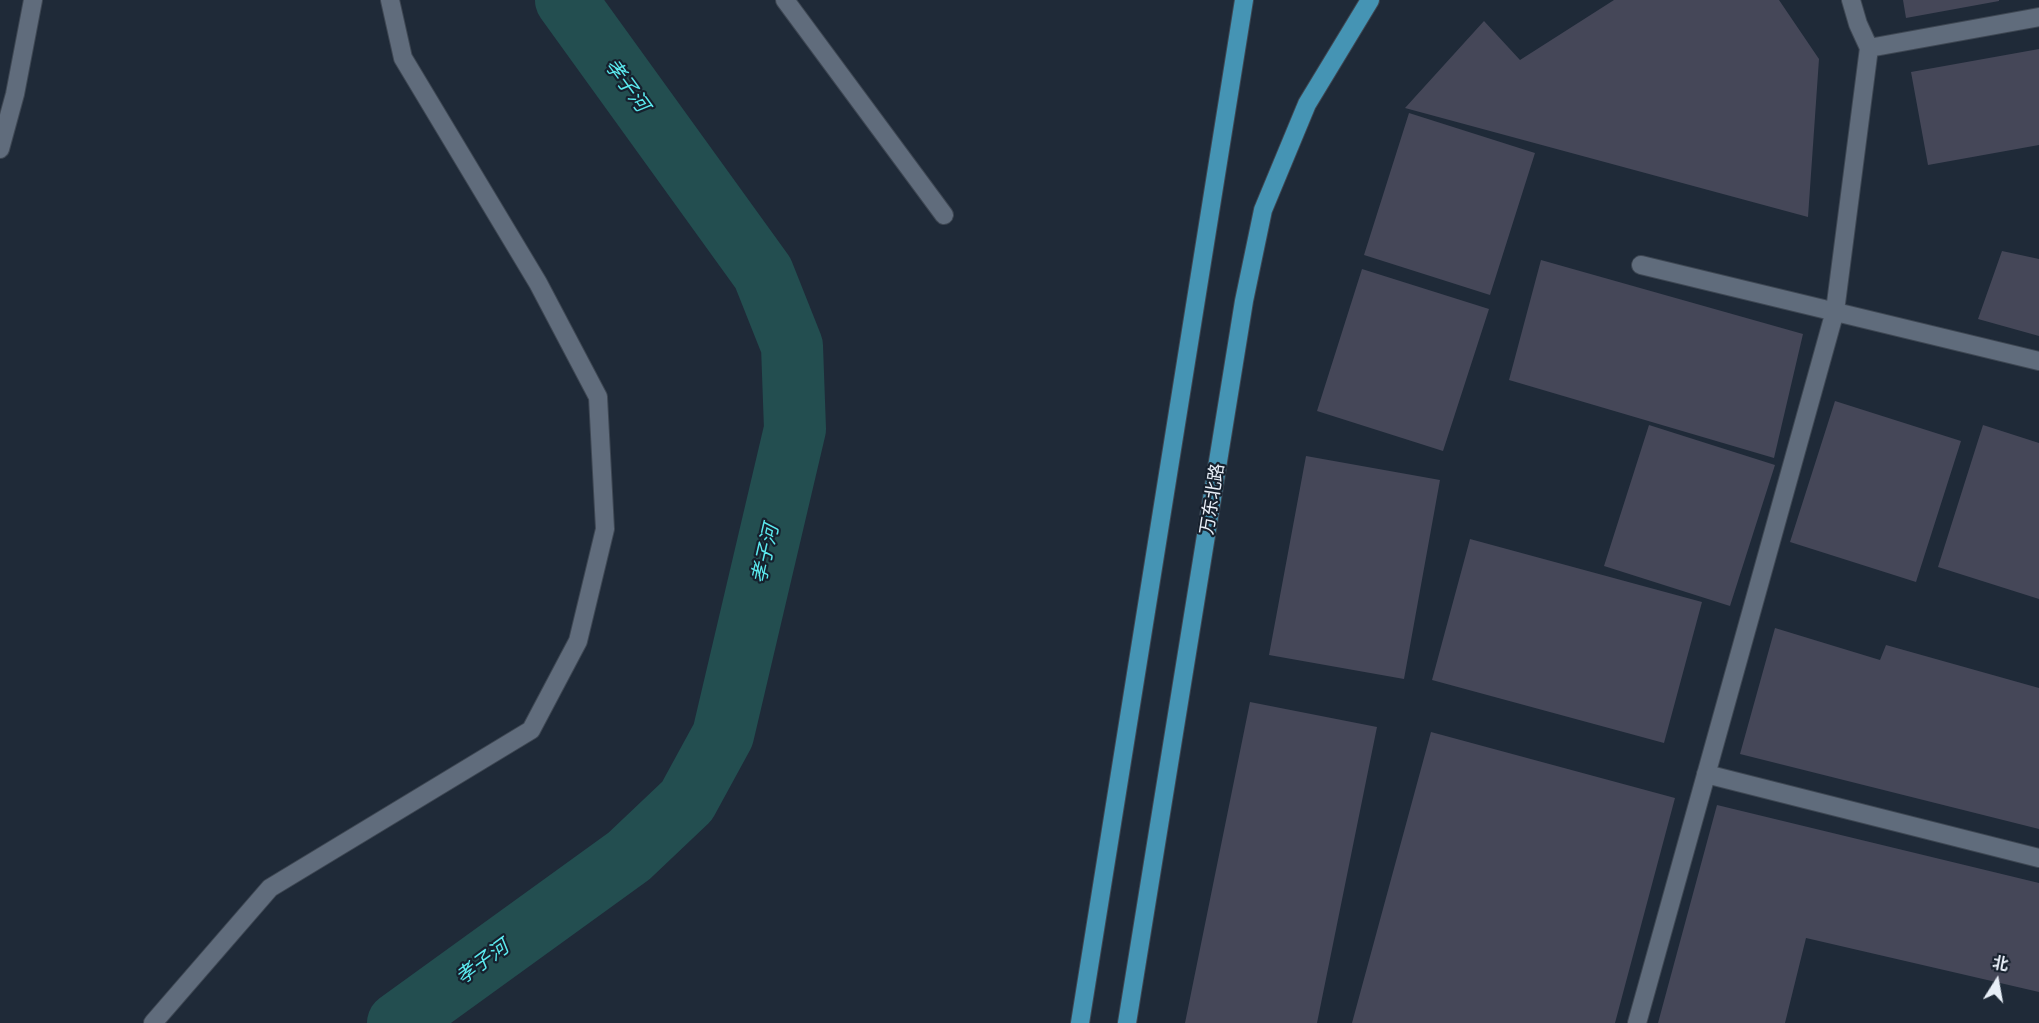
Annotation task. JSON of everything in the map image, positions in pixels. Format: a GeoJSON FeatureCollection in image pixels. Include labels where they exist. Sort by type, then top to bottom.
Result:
{"type":"FeatureCollection","features":[{"type":"Feature","properties":{"kind":"main road"},"geometry":{"type":"LineString","coordinates":[[1080,1023],[1244,0]]}},
{"type":"Feature","properties":{"kind":"main road","name":"万东北路"},"geometry":{"type":"LineString","coordinates":[[1127,1023],[1244,301],[1263,210],[1307,104],[1370,0]]}},
{"type":"Feature","properties":{"kind":"street"},"geometry":{"type":"LineString","coordinates":[[0,149],[15,94],[33,0]]}},
{"type":"Feature","properties":{"kind":"street"},"geometry":{"type":"LineString","coordinates":[[153,1023],[270,888],[531,730],[578,641],[605,529],[598,397],[538,283],[404,58],[390,0]]}},
{"type":"Feature","properties":{"kind":"street"},"geometry":{"type":"LineString","coordinates":[[785,0],[944,215]]}},
{"type":"Feature","properties":{"kind":"street"},"geometry":{"type":"LineString","coordinates":[[1637,1023],[1835,311],[1869,48],[1858,24],[1851,0]]}},
{"type":"Feature","properties":{"kind":"street"},"geometry":{"type":"LineString","coordinates":[[1869,48],[2039,17]]}},
{"type":"Feature","properties":{"kind":"street"},"geometry":{"type":"LineString","coordinates":[[1641,265],[2039,361]]}},
{"type":"Feature","properties":{"kind":"street"},"geometry":{"type":"LineString","coordinates":[[1706,774],[2039,858]]}},
{"type":"Feature","properties":{"kind":"building"},"geometry":{"type":"Polygon","coordinates":[[[1614,0],[1779,0],[1819,59],[1808,217],[1405,108],[1484,21],[1520,60],[1614,0]]]}},
{"type":"Feature","properties":{"kind":"building"},"geometry":{"type":"Polygon","coordinates":[[[1903,0],[1999,0],[1999,1],[1906,18],[1903,0]]]}},
{"type":"Feature","properties":{"kind":"building"},"geometry":{"type":"Polygon","coordinates":[[[2039,49],[2039,145],[1928,165],[1911,72],[2039,49]]]}},
{"type":"Feature","properties":{"kind":"building"},"geometry":{"type":"Polygon","coordinates":[[[1409,113],[1535,153],[1490,295],[1364,255],[1409,113]]]}},
{"type":"Feature","properties":{"kind":"building"},"geometry":{"type":"Polygon","coordinates":[[[2002,251],[2039,259],[2039,336],[1978,319],[2002,251]]]}},
{"type":"Feature","properties":{"kind":"building"},"geometry":{"type":"Polygon","coordinates":[[[1541,260],[1803,334],[1774,458],[1509,380],[1541,260]]]}},
{"type":"Feature","properties":{"kind":"building"},"geometry":{"type":"Polygon","coordinates":[[[1362,269],[1489,309],[1443,451],[1317,411],[1362,269]]]}},
{"type":"Feature","properties":{"kind":"building"},"geometry":{"type":"Polygon","coordinates":[[[1835,401],[1961,441],[1916,582],[1790,542],[1835,401]]]}},
{"type":"Feature","properties":{"kind":"building"},"geometry":{"type":"Polygon","coordinates":[[[1649,425],[1775,465],[1730,606],[1604,566],[1649,425]]]}},
{"type":"Feature","properties":{"kind":"building"},"geometry":{"type":"Polygon","coordinates":[[[1983,425],[2039,443],[2039,599],[1938,567],[1983,425]]]}},
{"type":"Feature","properties":{"kind":"building"},"geometry":{"type":"Polygon","coordinates":[[[1306,456],[1440,480],[1404,679],[1269,655],[1306,456]]]}},
{"type":"Feature","properties":{"kind":"building"},"geometry":{"type":"Polygon","coordinates":[[[1470,539],[1702,602],[1664,743],[1432,680],[1470,539]]]}},
{"type":"Feature","properties":{"kind":"building"},"geometry":{"type":"Polygon","coordinates":[[[1775,628],[1880,660],[1886,645],[2039,688],[2039,829],[1740,754],[1775,628]]]}},
{"type":"Feature","properties":{"kind":"building"},"geometry":{"type":"Polygon","coordinates":[[[1250,702],[1377,727],[1317,1023],[1185,1023],[1250,702]]]}},
{"type":"Feature","properties":{"kind":"building"},"geometry":{"type":"Polygon","coordinates":[[[1431,732],[1675,798],[1615,1023],[1352,1023],[1431,732]]]}},
{"type":"Feature","properties":{"kind":"building"},"geometry":{"type":"Polygon","coordinates":[[[1717,805],[2039,883],[2039,992],[1806,938],[1785,1023],[1658,1023],[1717,805]]]}},
{"type":"Feature","properties":{"kind":"waterway","name":"孝子河"},"geometry":{"type":"LineString","coordinates":[[398,1023],[629,856],[687,801],[723,735],[795,429],[792,346],[763,273],[566,0]]}}]}
